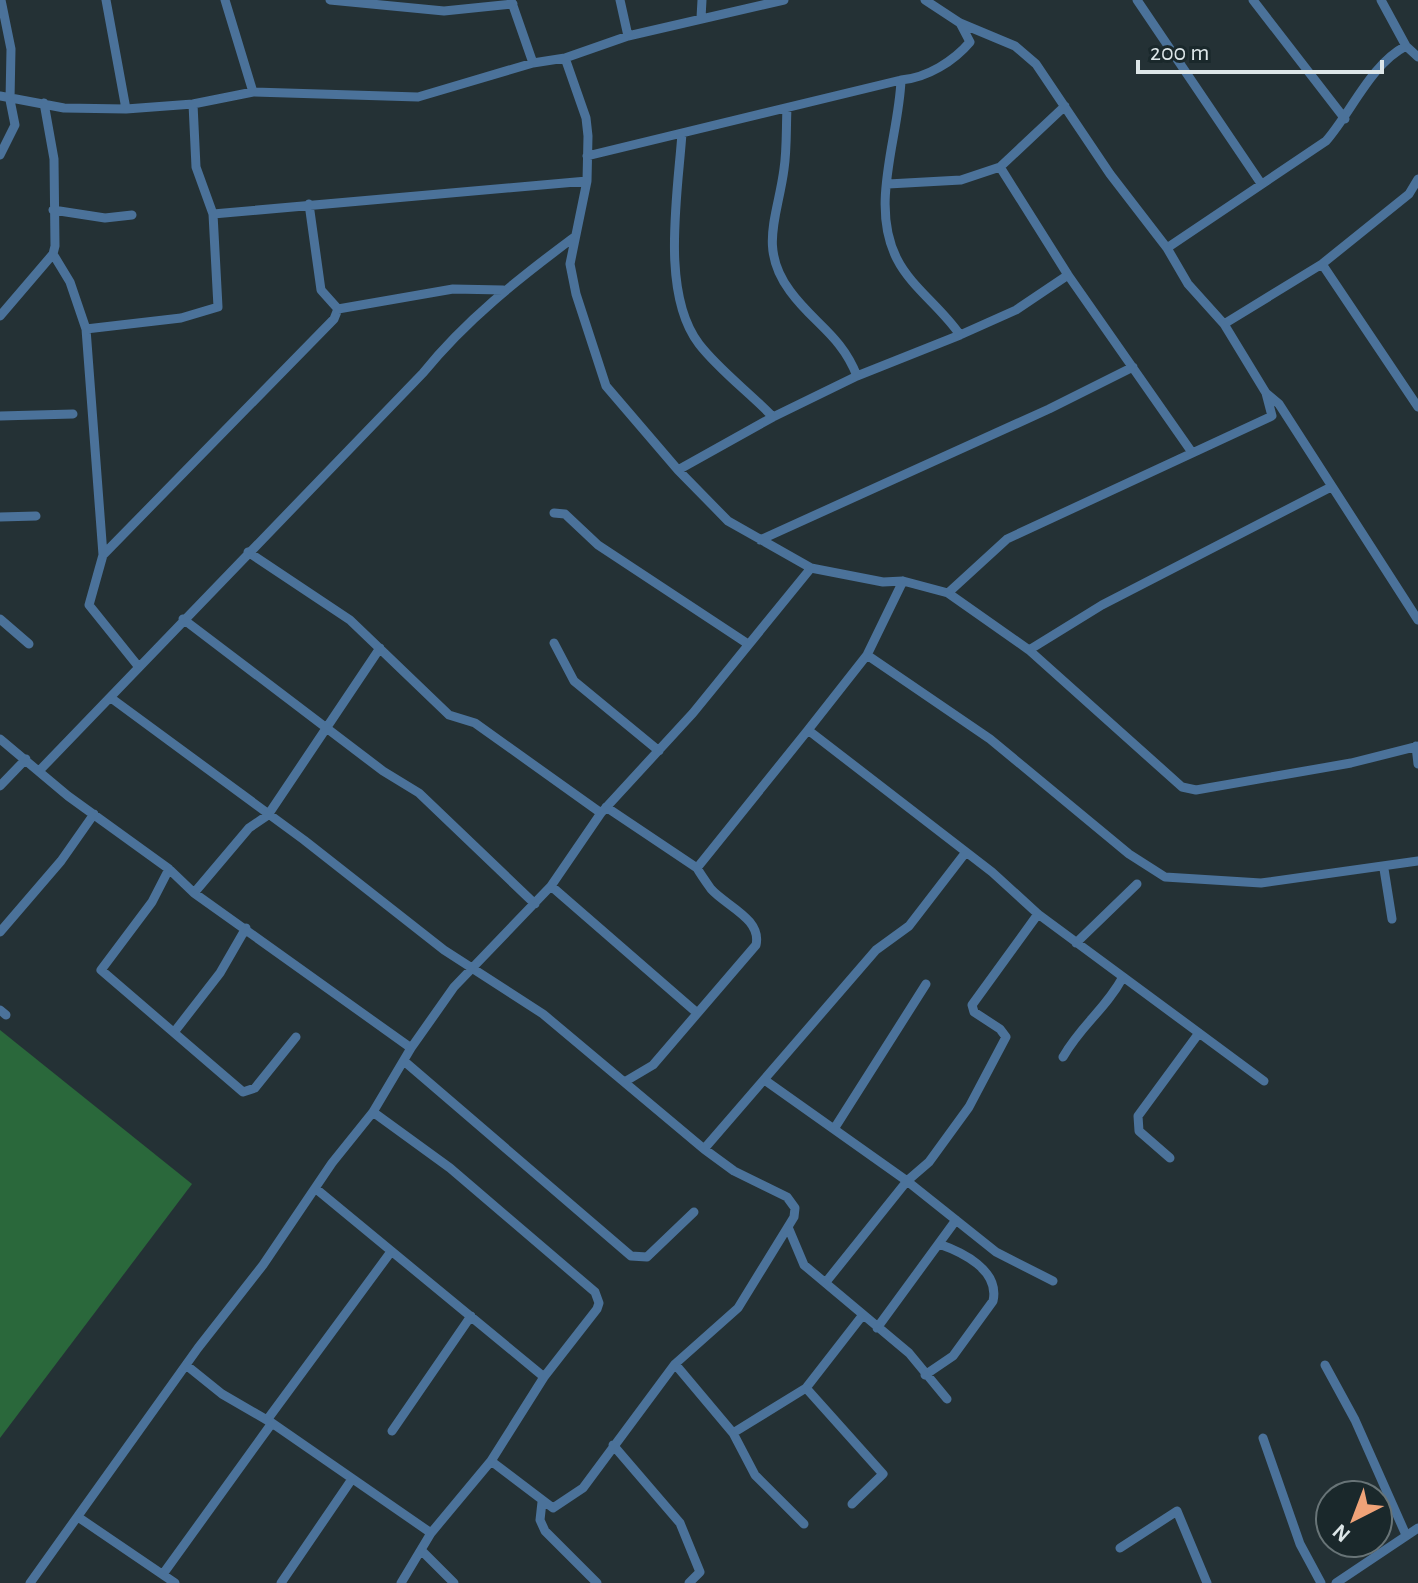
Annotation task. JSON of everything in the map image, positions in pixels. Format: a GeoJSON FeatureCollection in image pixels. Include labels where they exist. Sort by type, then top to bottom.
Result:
{"type":"FeatureCollection","features":[{"type":"Feature","properties":{"kind":"street"},"geometry":{"type":"LineString","coordinates":[[0,155],[15,125],[5,98],[11,49],[1,0]]}},
{"type":"Feature","properties":{"kind":"street"},"geometry":{"type":"LineString","coordinates":[[106,0],[126,109]]}},
{"type":"Feature","properties":{"kind":"street"},"geometry":{"type":"LineString","coordinates":[[225,0],[253,92]]}},
{"type":"Feature","properties":{"kind":"street"},"geometry":{"type":"LineString","coordinates":[[330,0],[444,11],[512,2],[533,63]]}},
{"type":"Feature","properties":{"kind":"street"},"geometry":{"type":"LineString","coordinates":[[620,0],[628,36]]}},
{"type":"Feature","properties":{"kind":"street"},"geometry":{"type":"LineString","coordinates":[[701,18],[702,0]]}},
{"type":"Feature","properties":{"kind":"street"},"geometry":{"type":"LineString","coordinates":[[925,0],[960,23],[994,35],[1028,55],[1110,174],[1167,248],[1188,284],[1224,324],[1266,393],[1272,416],[1007,539],[948,593]]}},
{"type":"Feature","properties":{"kind":"street"},"geometry":{"type":"LineString","coordinates":[[1137,0],[1260,182]]}},
{"type":"Feature","properties":{"kind":"street"},"geometry":{"type":"LineString","coordinates":[[1253,0],[1345,119]]}},
{"type":"Feature","properties":{"kind":"street"},"geometry":{"type":"LineString","coordinates":[[1381,0],[1418,57]]}},
{"type":"Feature","properties":{"kind":"street"},"geometry":{"type":"LineString","coordinates":[[5,98],[64,108],[126,109],[193,104],[253,92],[418,97],[533,63],[565,58],[628,36],[779,1]]}},
{"type":"Feature","properties":{"kind":"street"},"geometry":{"type":"LineString","coordinates":[[587,156],[901,80],[950,61],[963,50],[970,42],[960,23]]}},
{"type":"Feature","properties":{"kind":"street"},"geometry":{"type":"LineString","coordinates":[[1167,248],[1260,182],[1326,141],[1345,119],[1381,65],[1411,46]]}},
{"type":"Feature","properties":{"kind":"street"},"geometry":{"type":"LineString","coordinates":[[565,58],[586,118],[587,181],[570,264],[576,294],[606,386],[705,501],[760,540],[811,568],[883,582],[903,581],[948,593],[1029,650],[1182,787],[1196,790],[1351,763],[1389,750],[1417,746],[1418,764]]}},
{"type":"Feature","properties":{"kind":"street"},"geometry":{"type":"LineString","coordinates":[[901,80],[888,184],[886,228],[897,260],[941,307],[960,335]]}},
{"type":"Feature","properties":{"kind":"street"},"geometry":{"type":"LineString","coordinates":[[44,103],[54,159],[53,254],[70,282],[86,329],[103,555],[89,605],[138,666]]}},
{"type":"Feature","properties":{"kind":"street"},"geometry":{"type":"LineString","coordinates":[[86,329],[181,318],[218,307],[213,214],[196,167],[193,104]]}},
{"type":"Feature","properties":{"kind":"street"},"geometry":{"type":"LineString","coordinates":[[888,184],[961,180],[1000,167],[1065,106]]}},
{"type":"Feature","properties":{"kind":"street"},"geometry":{"type":"LineString","coordinates":[[787,108],[784,170],[772,221],[772,263],[791,293],[848,352],[857,376]]}},
{"type":"Feature","properties":{"kind":"street"},"geometry":{"type":"LineString","coordinates":[[682,133],[674,258],[686,319],[699,343],[773,417]]}},
{"type":"Feature","properties":{"kind":"street"},"geometry":{"type":"LineString","coordinates":[[1000,167],[1068,275],[1191,451]]}},
{"type":"Feature","properties":{"kind":"street"},"geometry":{"type":"LineString","coordinates":[[1224,324],[1322,264],[1409,194],[1418,179]]}},
{"type":"Feature","properties":{"kind":"street"},"geometry":{"type":"LineString","coordinates":[[213,214],[587,181]]}},
{"type":"Feature","properties":{"kind":"street"},"geometry":{"type":"LineString","coordinates":[[1409,194],[1418,204]]}},
{"type":"Feature","properties":{"kind":"street"},"geometry":{"type":"LineString","coordinates":[[309,204],[321,290],[338,309]]}},
{"type":"Feature","properties":{"kind":"street"},"geometry":{"type":"LineString","coordinates":[[53,210],[105,218],[132,215]]}},
{"type":"Feature","properties":{"kind":"street"},"geometry":{"type":"LineString","coordinates":[[40,770],[423,373],[450,340],[503,290],[573,238]]}},
{"type":"Feature","properties":{"kind":"street"},"geometry":{"type":"LineString","coordinates":[[0,316],[53,254]]}},
{"type":"Feature","properties":{"kind":"street"},"geometry":{"type":"LineString","coordinates":[[1322,264],[1418,407]]}},
{"type":"Feature","properties":{"kind":"street"},"geometry":{"type":"LineString","coordinates":[[678,470],[773,417],[857,376],[1016,310],[1068,275]]}},
{"type":"Feature","properties":{"kind":"street"},"geometry":{"type":"LineString","coordinates":[[338,309],[453,289],[503,290]]}},
{"type":"Feature","properties":{"kind":"street"},"geometry":{"type":"LineString","coordinates":[[103,555],[289,367],[334,319],[338,309]]}},
{"type":"Feature","properties":{"kind":"street"},"geometry":{"type":"LineString","coordinates":[[760,540],[1049,409],[1133,367]]}},
{"type":"Feature","properties":{"kind":"street"},"geometry":{"type":"LineString","coordinates":[[1266,393],[1279,404],[1417,616]]}},
{"type":"Feature","properties":{"kind":"street"},"geometry":{"type":"LineString","coordinates":[[0,416],[73,414]]}},
{"type":"Feature","properties":{"kind":"street"},"geometry":{"type":"LineString","coordinates":[[1029,650],[1102,605],[1331,487]]}},
{"type":"Feature","properties":{"kind":"street"},"geometry":{"type":"LineString","coordinates":[[554,513],[565,514],[598,545],[748,644]]}},
{"type":"Feature","properties":{"kind":"street"},"geometry":{"type":"LineString","coordinates":[[0,517],[36,516]]}},
{"type":"Feature","properties":{"kind":"street"},"geometry":{"type":"LineString","coordinates":[[248,552],[350,620],[449,715],[475,723],[697,868],[712,890],[752,924],[758,937],[744,961],[696,1012],[653,1065],[626,1081]]}},
{"type":"Feature","properties":{"kind":"street"},"geometry":{"type":"LineString","coordinates":[[30,1583],[373,1112],[411,1048],[470,969],[551,886],[604,810],[659,751],[811,568]]}},
{"type":"Feature","properties":{"kind":"street"},"geometry":{"type":"LineString","coordinates":[[697,868],[867,655],[903,581]]}},
{"type":"Feature","properties":{"kind":"street"},"geometry":{"type":"LineString","coordinates":[[0,619],[29,644]]}},
{"type":"Feature","properties":{"kind":"street"},"geometry":{"type":"LineString","coordinates":[[183,619],[383,771],[419,793],[535,904]]}},
{"type":"Feature","properties":{"kind":"street"},"geometry":{"type":"LineString","coordinates":[[554,643],[574,681],[659,751]]}},
{"type":"Feature","properties":{"kind":"street"},"geometry":{"type":"LineString","coordinates":[[194,893],[232,853],[249,828],[268,815],[380,648]]}},
{"type":"Feature","properties":{"kind":"street"},"geometry":{"type":"LineString","coordinates":[[867,655],[990,739],[1129,854],[1165,877],[1261,883],[1384,869],[1418,861]]}},
{"type":"Feature","properties":{"kind":"street"},"geometry":{"type":"LineString","coordinates":[[111,698],[470,969],[486,975],[543,1014],[704,1149],[734,1171],[787,1197],[795,1208],[788,1227],[738,1308],[675,1364],[583,1488],[565,1503],[553,1508],[542,1502],[491,1461]]}},
{"type":"Feature","properties":{"kind":"street"},"geometry":{"type":"LineString","coordinates":[[808,730],[966,852],[1038,914],[1264,1081]]}},
{"type":"Feature","properties":{"kind":"street"},"geometry":{"type":"LineString","coordinates":[[0,739],[169,869],[194,893],[411,1048]]}},
{"type":"Feature","properties":{"kind":"street"},"geometry":{"type":"LineString","coordinates":[[0,786],[26,759]]}},
{"type":"Feature","properties":{"kind":"street"},"geometry":{"type":"LineString","coordinates":[[0,932],[61,861],[94,814]]}},
{"type":"Feature","properties":{"kind":"street"},"geometry":{"type":"LineString","coordinates":[[704,1149],[766,1081],[876,950],[909,926],[966,852]]}},
{"type":"Feature","properties":{"kind":"street"},"geometry":{"type":"LineString","coordinates":[[169,869],[152,902],[101,970],[243,1092],[255,1088],[296,1037]]}},
{"type":"Feature","properties":{"kind":"street"},"geometry":{"type":"LineString","coordinates":[[1384,869],[1392,919]]}},
{"type":"Feature","properties":{"kind":"street"},"geometry":{"type":"LineString","coordinates":[[1076,943],[1137,884]]}},
{"type":"Feature","properties":{"kind":"street"},"geometry":{"type":"LineString","coordinates":[[551,886],[696,1012]]}},
{"type":"Feature","properties":{"kind":"street"},"geometry":{"type":"LineString","coordinates":[[826,1282],[907,1181],[929,1162],[969,1107],[1006,1037],[1000,1029],[974,1012],[972,1005],[1038,914]]}},
{"type":"Feature","properties":{"kind":"street"},"geometry":{"type":"LineString","coordinates":[[175,1031],[220,973],[246,928]]}},
{"type":"Feature","properties":{"kind":"street"},"geometry":{"type":"LineString","coordinates":[[1063,1057],[1088,1019],[1107,1006],[1123,977]]}},
{"type":"Feature","properties":{"kind":"street"},"geometry":{"type":"LineString","coordinates":[[834,1129],[926,984]]}},
{"type":"Feature","properties":{"kind":"street"},"geometry":{"type":"LineString","coordinates":[[1170,1158],[1139,1131],[1138,1116],[1199,1033]]}},
{"type":"Feature","properties":{"kind":"street"},"geometry":{"type":"LineString","coordinates":[[404,1061],[631,1256],[647,1257],[694,1212]]}},
{"type":"Feature","properties":{"kind":"street"},"geometry":{"type":"LineString","coordinates":[[766,1081],[907,1181],[996,1252],[1053,1281]]}},
{"type":"Feature","properties":{"kind":"street"},"geometry":{"type":"LineString","coordinates":[[373,1112],[450,1168],[595,1292],[599,1303],[544,1377],[491,1461],[431,1533],[401,1583]]}},
{"type":"Feature","properties":{"kind":"street"},"geometry":{"type":"LineString","coordinates":[[315,1188],[544,1377]]}},
{"type":"Feature","properties":{"kind":"street"},"geometry":{"type":"LineString","coordinates":[[877,1328],[956,1220]]}},
{"type":"Feature","properties":{"kind":"street"},"geometry":{"type":"LineString","coordinates":[[788,1227],[804,1265],[909,1353],[947,1399]]}},
{"type":"Feature","properties":{"kind":"street"},"geometry":{"type":"LineString","coordinates":[[925,1375],[953,1356],[993,1301],[995,1292],[989,1277],[977,1263],[939,1244]]}},
{"type":"Feature","properties":{"kind":"street"},"geometry":{"type":"LineString","coordinates":[[163,1574],[390,1253]]}},
{"type":"Feature","properties":{"kind":"street"},"geometry":{"type":"LineString","coordinates":[[392,1431],[471,1316]]}},
{"type":"Feature","properties":{"kind":"street"},"geometry":{"type":"LineString","coordinates":[[733,1433],[806,1388],[862,1316]]}},
{"type":"Feature","properties":{"kind":"street"},"geometry":{"type":"LineString","coordinates":[[675,1364],[733,1433],[755,1475],[804,1524]]}},
{"type":"Feature","properties":{"kind":"street"},"geometry":{"type":"LineString","coordinates":[[186,1365],[222,1394],[270,1422],[431,1533]]}},
{"type":"Feature","properties":{"kind":"street"},"geometry":{"type":"LineString","coordinates":[[1325,1365],[1355,1420],[1406,1535]]}},
{"type":"Feature","properties":{"kind":"street"},"geometry":{"type":"LineString","coordinates":[[806,1388],[883,1474],[852,1504]]}},
{"type":"Feature","properties":{"kind":"street"},"geometry":{"type":"LineString","coordinates":[[1263,1438],[1300,1544],[1321,1583]]}},
{"type":"Feature","properties":{"kind":"street"},"geometry":{"type":"LineString","coordinates":[[613,1445],[680,1523],[700,1572],[689,1583]]}},
{"type":"Feature","properties":{"kind":"street"},"geometry":{"type":"LineString","coordinates":[[281,1583],[352,1479]]}},
{"type":"Feature","properties":{"kind":"street"},"geometry":{"type":"LineString","coordinates":[[542,1502],[540,1520],[545,1531],[597,1583]]}},
{"type":"Feature","properties":{"kind":"street"},"geometry":{"type":"LineString","coordinates":[[1120,1548],[1177,1511],[1207,1583]]}},
{"type":"Feature","properties":{"kind":"street"},"geometry":{"type":"LineString","coordinates":[[78,1517],[175,1583]]}},
{"type":"Feature","properties":{"kind":"street"},"geometry":{"type":"LineString","coordinates":[[1336,1583],[1418,1528]]}},
{"type":"Feature","properties":{"kind":"street"},"geometry":{"type":"LineString","coordinates":[[422,1551],[454,1583]]}},
{"type":"Feature","properties":{"kind":"green space"},"geometry":{"type":"Polygon","coordinates":[[[0,1030],[192,1184],[0,1438],[0,1030]]]}}]}
